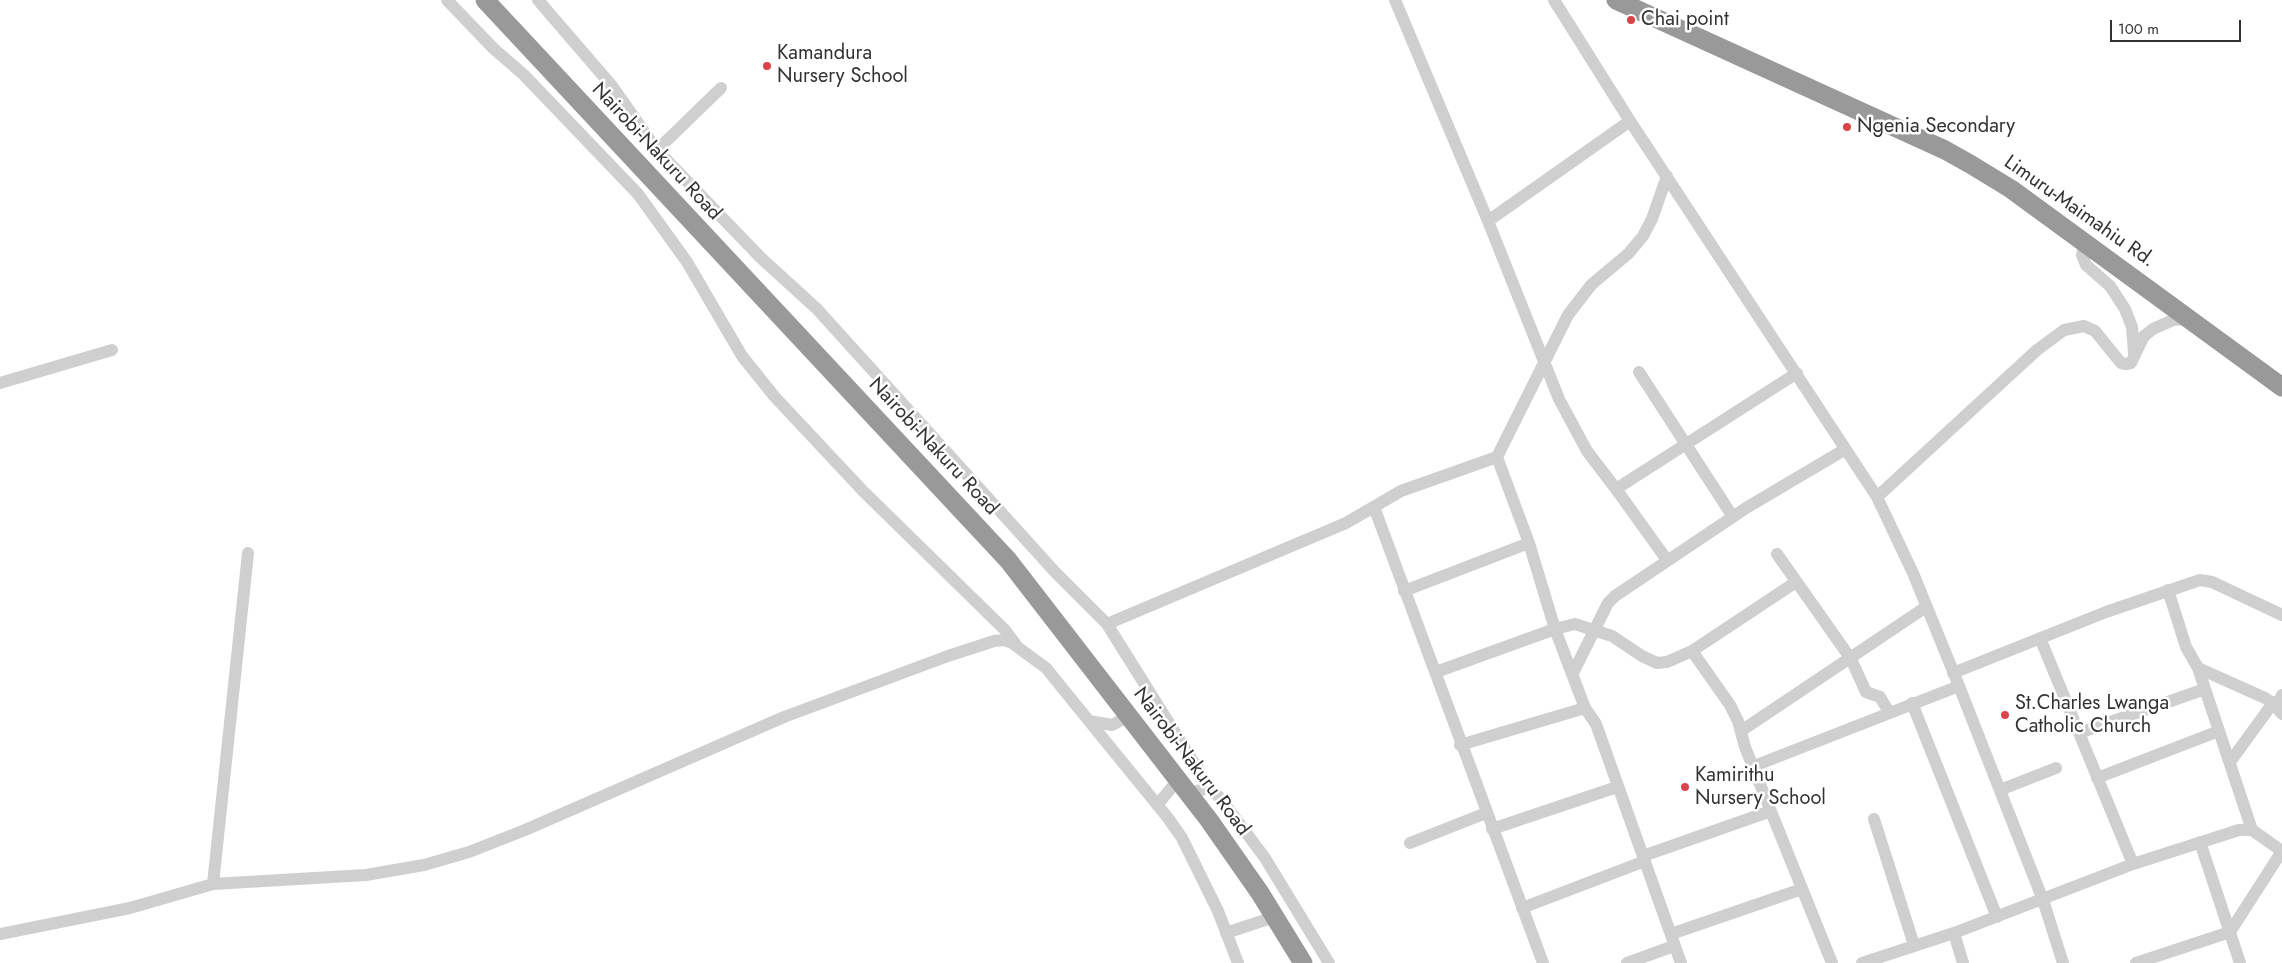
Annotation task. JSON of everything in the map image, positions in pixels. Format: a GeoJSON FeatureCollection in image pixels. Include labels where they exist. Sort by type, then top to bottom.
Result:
{"type":"FeatureCollection","features":[{"type":"Feature","properties":{"kind":"highway","name":"Nairobi-Nakuru Road"},"geometry":{"type":"LineString","coordinates":[[485,0],[1008,560],[1209,820],[1303,963]]}},
{"type":"Feature","properties":{"kind":"highway","name":"Limuru-Maimahiu Rd."},"geometry":{"type":"LineString","coordinates":[[1616,0],[1946,150],[2011,189],[2282,387]]}},
{"type":"Feature","properties":{"kind":"street"},"geometry":{"type":"LineString","coordinates":[[447,0],[492,48],[524,75],[638,194],[687,262],[742,356],[774,396],[863,491],[1005,630],[1018,647]]}},
{"type":"Feature","properties":{"kind":"street"},"geometry":{"type":"LineString","coordinates":[[538,0],[612,86],[657,150],[760,257],[817,309],[1048,564],[1107,624],[1209,787],[1236,818],[1265,858],[1329,963]]}},
{"type":"Feature","properties":{"kind":"street"},"geometry":{"type":"LineString","coordinates":[[1394,0],[1488,221],[1544,364],[1579,437],[1667,560]]}},
{"type":"Feature","properties":{"kind":"street"},"geometry":{"type":"LineString","coordinates":[[1554,0],[1630,121],[1768,333],[1797,373],[1844,450],[1877,497],[1896,535],[1959,686],[2043,900],[2064,963]]}},
{"type":"Feature","properties":{"kind":"street"},"geometry":{"type":"LineString","coordinates":[[657,150],[720,88]]}},
{"type":"Feature","properties":{"kind":"street"},"geometry":{"type":"LineString","coordinates":[[1488,221],[1630,121]]}},
{"type":"Feature","properties":{"kind":"street"},"geometry":{"type":"LineString","coordinates":[[1107,624],[1346,523],[1408,488],[1497,457],[1568,314],[1581,296],[1629,253],[1642,236],[1652,219],[1667,176]]}},
{"type":"Feature","properties":{"kind":"street"},"geometry":{"type":"LineString","coordinates":[[638,194],[652,180]]}},
{"type":"Feature","properties":{"kind":"street"},"geometry":{"type":"LineString","coordinates":[[2085,243],[2082,255],[2086,265],[2110,286],[2125,309],[2132,327],[2134,353]]}},
{"type":"Feature","properties":{"kind":"street"},"geometry":{"type":"LineString","coordinates":[[1877,497],[2037,350],[2064,330],[2084,326],[2095,331],[2121,363],[2131,363],[2134,353],[2144,336],[2153,329],[2173,320],[2188,319]]}},
{"type":"Feature","properties":{"kind":"street"},"geometry":{"type":"LineString","coordinates":[[0,383],[112,350]]}},
{"type":"Feature","properties":{"kind":"street"},"geometry":{"type":"LineString","coordinates":[[1639,372],[1733,517]]}},
{"type":"Feature","properties":{"kind":"street"},"geometry":{"type":"LineString","coordinates":[[1616,489],[1797,373]]}},
{"type":"Feature","properties":{"kind":"street"},"geometry":{"type":"LineString","coordinates":[[1573,673],[1608,603],[1615,596],[1733,517],[1844,450]]}},
{"type":"Feature","properties":{"kind":"street"},"geometry":{"type":"LineString","coordinates":[[1497,457],[1529,543],[1555,628],[1585,708],[1596,724],[1681,963]]}},
{"type":"Feature","properties":{"kind":"street"},"geometry":{"type":"LineString","coordinates":[[1374,507],[1436,672],[1460,745],[1543,963]]}},
{"type":"Feature","properties":{"kind":"street"},"geometry":{"type":"LineString","coordinates":[[1404,591],[1529,543]]}},
{"type":"Feature","properties":{"kind":"street"},"geometry":{"type":"LineString","coordinates":[[213,884],[248,553]]}},
{"type":"Feature","properties":{"kind":"street"},"geometry":{"type":"LineString","coordinates":[[1777,554],[1851,659],[1866,692],[1880,697],[1888,712]]}},
{"type":"Feature","properties":{"kind":"street"},"geometry":{"type":"LineString","coordinates":[[1953,673],[2168,590],[2206,580],[2282,615]]}},
{"type":"Feature","properties":{"kind":"street"},"geometry":{"type":"LineString","coordinates":[[1436,672],[1555,628],[1575,624],[1612,636],[1642,656],[1657,663],[1667,662],[1692,651],[1796,582]]}},
{"type":"Feature","properties":{"kind":"street"},"geometry":{"type":"LineString","coordinates":[[2168,590],[2186,647],[2198,668],[2252,830]]}},
{"type":"Feature","properties":{"kind":"street"},"geometry":{"type":"LineString","coordinates":[[1741,731],[1926,607]]}},
{"type":"Feature","properties":{"kind":"street"},"geometry":{"type":"LineString","coordinates":[[2040,638],[2133,864]]}},
{"type":"Feature","properties":{"kind":"street"},"geometry":{"type":"LineString","coordinates":[[0,934],[130,908],[213,884],[366,875],[424,864],[469,852],[534,826],[784,717],[948,656],[994,641],[1004,640],[1018,647],[1046,668],[1157,805],[1186,846],[1211,895],[1238,963]]}},
{"type":"Feature","properties":{"kind":"street"},"geometry":{"type":"LineString","coordinates":[[1692,651],[1730,705],[1832,963]]}},
{"type":"Feature","properties":{"kind":"street"},"geometry":{"type":"LineString","coordinates":[[2198,668],[2277,699]]}},
{"type":"Feature","properties":{"kind":"street"},"geometry":{"type":"LineString","coordinates":[[1754,766],[1888,712],[1959,686]]}},
{"type":"Feature","properties":{"kind":"street"},"geometry":{"type":"LineString","coordinates":[[2079,733],[2205,689]]}},
{"type":"Feature","properties":{"kind":"street"},"geometry":{"type":"LineString","coordinates":[[2277,699],[2282,714]]}},
{"type":"Feature","properties":{"kind":"street"},"geometry":{"type":"LineString","coordinates":[[2230,762],[2277,699]]}},
{"type":"Feature","properties":{"kind":"street"},"geometry":{"type":"LineString","coordinates":[[1912,703],[1997,917]]}},
{"type":"Feature","properties":{"kind":"street"},"geometry":{"type":"LineString","coordinates":[[1460,745],[1585,708]]}},
{"type":"Feature","properties":{"kind":"street"},"geometry":{"type":"LineString","coordinates":[[1089,721],[1112,725],[1129,716]]}},
{"type":"Feature","properties":{"kind":"street"},"geometry":{"type":"LineString","coordinates":[[2097,778],[2219,731]]}},
{"type":"Feature","properties":{"kind":"street"},"geometry":{"type":"LineString","coordinates":[[2000,790],[2056,768]]}},
{"type":"Feature","properties":{"kind":"street"},"geometry":{"type":"LineString","coordinates":[[1492,829],[1617,786]]}},
{"type":"Feature","properties":{"kind":"street"},"geometry":{"type":"LineString","coordinates":[[1157,805],[1184,787],[1209,787]]}},
{"type":"Feature","properties":{"kind":"street"},"geometry":{"type":"LineString","coordinates":[[1522,908],[1644,858],[1771,811]]}},
{"type":"Feature","properties":{"kind":"street"},"geometry":{"type":"LineString","coordinates":[[1410,843],[1486,813]]}},
{"type":"Feature","properties":{"kind":"street"},"geometry":{"type":"LineString","coordinates":[[1874,819],[1914,945]]}},
{"type":"Feature","properties":{"kind":"street"},"geometry":{"type":"LineString","coordinates":[[1864,963],[1954,933],[2133,864],[2239,830],[2252,830],[2282,851],[2230,932],[2136,963]]}},
{"type":"Feature","properties":{"kind":"street"},"geometry":{"type":"LineString","coordinates":[[2200,842],[2240,963]]}},
{"type":"Feature","properties":{"kind":"street"},"geometry":{"type":"LineString","coordinates":[[1627,963],[1672,940],[1802,889]]}},
{"type":"Feature","properties":{"kind":"street"},"geometry":{"type":"LineString","coordinates":[[1226,933],[1274,917]]}},
{"type":"Feature","properties":{"kind":"street"},"geometry":{"type":"LineString","coordinates":[[1954,933],[1963,963]]}},
{"type":"Feature","properties":{"kind":"place","name":"Chai point"},"geometry":{"type":"Point","coordinates":[1631,20]}},
{"type":"Feature","properties":{"kind":"place","name":"Kamandura Nursery School"},"geometry":{"type":"Point","coordinates":[767,66]}},
{"type":"Feature","properties":{"kind":"place","name":"Ngenia Secondary"},"geometry":{"type":"Point","coordinates":[1847,127]}},
{"type":"Feature","properties":{"kind":"place","name":"St.Charles Lwanga Catholic Church"},"geometry":{"type":"Point","coordinates":[2005,715]}},
{"type":"Feature","properties":{"kind":"place","name":"Kamirithu Nursery School"},"geometry":{"type":"Point","coordinates":[1685,787]}}]}
